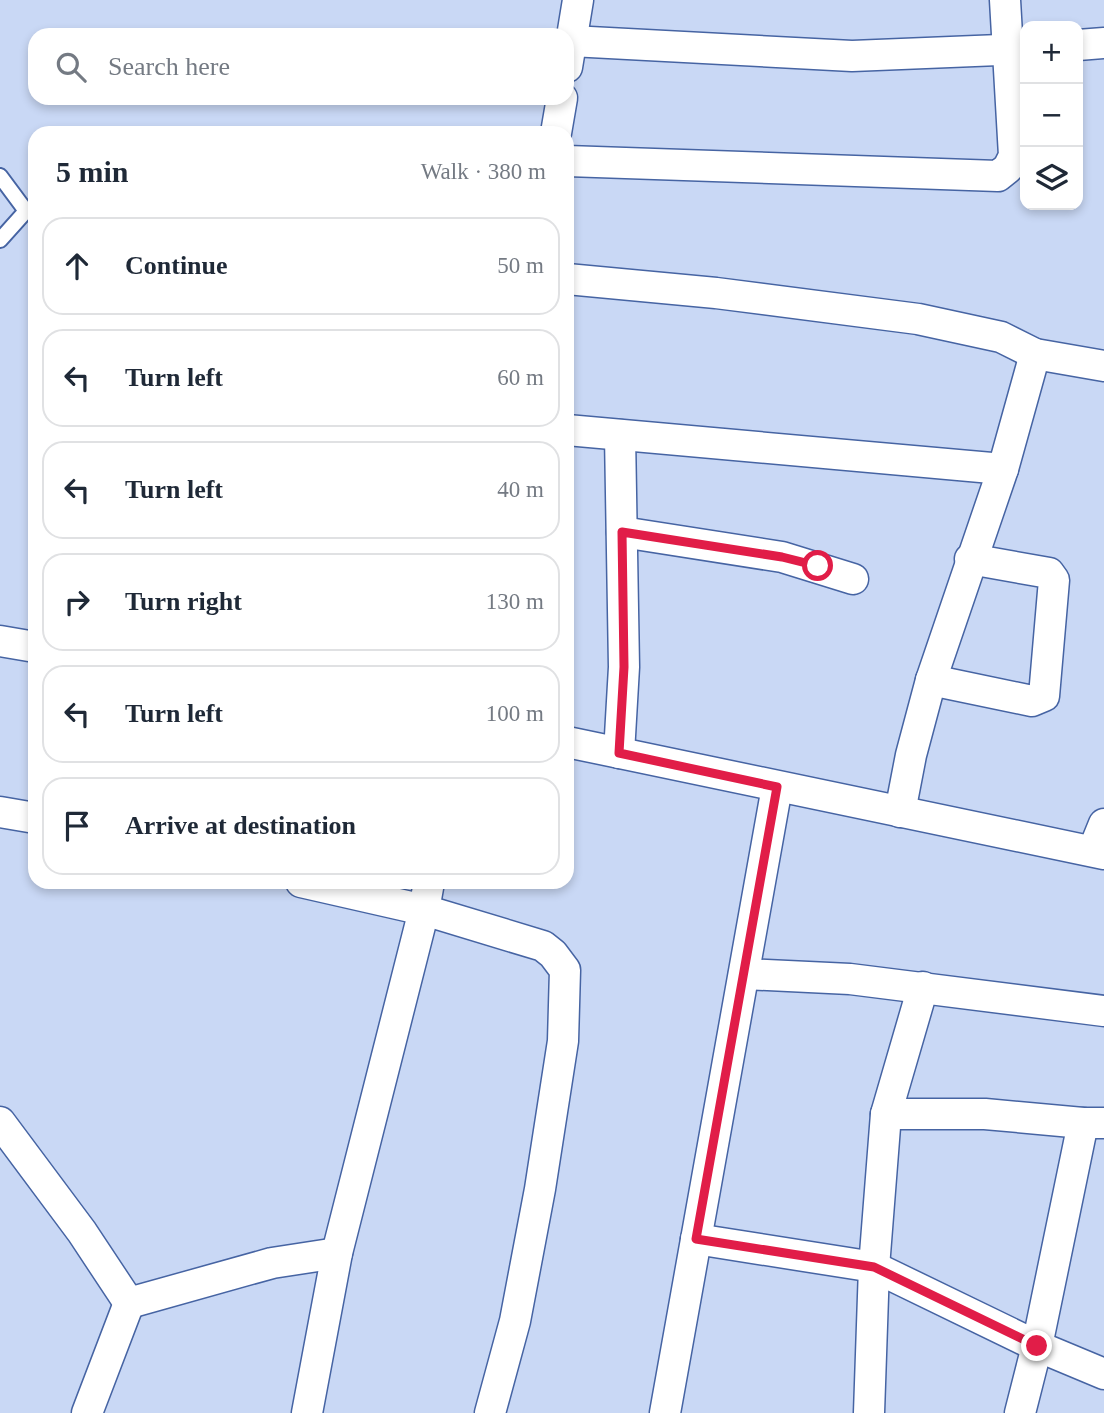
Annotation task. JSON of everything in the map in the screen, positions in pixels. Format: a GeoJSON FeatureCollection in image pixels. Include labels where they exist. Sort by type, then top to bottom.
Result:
{"type":"FeatureCollection","features":[{"type":"Feature","properties":{"kind":"street"},"geometry":{"type":"LineString","coordinates":[[573,28],[578,0]]}},
{"type":"Feature","properties":{"kind":"street"},"geometry":{"type":"LineString","coordinates":[[574,161],[998,176],[1008,168],[1014,156],[1017,50],[1005,0]]}},
{"type":"Feature","properties":{"kind":"street"},"geometry":{"type":"LineString","coordinates":[[1083,45],[1104,43]]}},
{"type":"Feature","properties":{"kind":"street"},"geometry":{"type":"LineString","coordinates":[[574,54],[852,56],[1017,50]]}},
{"type":"Feature","properties":{"kind":"street"},"geometry":{"type":"LineString","coordinates":[[557,126],[561,105]]}},
{"type":"Feature","properties":{"kind":"street"},"geometry":{"type":"LineString","coordinates":[[574,280],[729,295],[918,319],[1002,337],[1035,354],[1104,366]]}},
{"type":"Feature","properties":{"kind":"street"},"geometry":{"type":"LineString","coordinates":[[900,812],[911,755],[931,680],[970,559],[1003,469],[1035,354]]}},
{"type":"Feature","properties":{"kind":"street"},"geometry":{"type":"LineString","coordinates":[[574,431],[1003,469]]}},
{"type":"Feature","properties":{"kind":"street"},"geometry":{"type":"LineString","coordinates":[[619,753],[624,667],[620,435]]}},
{"type":"Feature","properties":{"kind":"street"},"geometry":{"type":"LineString","coordinates":[[622,532],[782,557],[852,579]]}},
{"type":"Feature","properties":{"kind":"street"},"geometry":{"type":"LineString","coordinates":[[931,680],[1032,701],[1044,696],[1054,580],[1049,573],[970,559]]}},
{"type":"Feature","properties":{"kind":"street"},"geometry":{"type":"LineString","coordinates":[[0,641],[28,646]]}},
{"type":"Feature","properties":{"kind":"street"},"geometry":{"type":"LineString","coordinates":[[574,743],[900,812],[1100,843]]}},
{"type":"Feature","properties":{"kind":"street"},"geometry":{"type":"LineString","coordinates":[[665,1413],[777,787]]}},
{"type":"Feature","properties":{"kind":"street"},"geometry":{"type":"LineString","coordinates":[[0,812],[28,817]]}},
{"type":"Feature","properties":{"kind":"street"},"geometry":{"type":"LineString","coordinates":[[364,889],[427,896],[542,946],[553,954],[565,970],[563,1041],[540,1189],[515,1321],[490,1413]]}},
{"type":"Feature","properties":{"kind":"street"},"geometry":{"type":"LineString","coordinates":[[307,1413],[337,1253],[427,896]]}},
{"type":"Feature","properties":{"kind":"street"},"geometry":{"type":"LineString","coordinates":[[744,974],[850,979],[1104,1011]]}},
{"type":"Feature","properties":{"kind":"street"},"geometry":{"type":"LineString","coordinates":[[869,1413],[874,1267],[886,1114],[923,987]]}},
{"type":"Feature","properties":{"kind":"street"},"geometry":{"type":"LineString","coordinates":[[886,1114],[985,1114],[1093,1123],[1020,1413]]}},
{"type":"Feature","properties":{"kind":"street"},"geometry":{"type":"LineString","coordinates":[[0,1122],[82,1232],[129,1303]]}},
{"type":"Feature","properties":{"kind":"street"},"geometry":{"type":"LineString","coordinates":[[696,1239],[874,1267],[1037,1346],[1104,1374]]}},
{"type":"Feature","properties":{"kind":"street"},"geometry":{"type":"LineString","coordinates":[[129,1303],[272,1262],[337,1253]]}},
{"type":"Feature","properties":{"kind":"street"},"geometry":{"type":"LineString","coordinates":[[87,1413],[129,1303]]}},
{"type":"Feature","properties":{"kind":"lane"},"geometry":{"type":"LineString","coordinates":[[0,176],[26,211],[0,240]]}},
{"type":"Feature","properties":{"kind":"route"},"geometry":{"type":"LineString","coordinates":[[818,566],[782,557],[622,532],[624,667],[619,753],[777,787],[696,1239],[874,1267],[1037,1346]]}}]}
